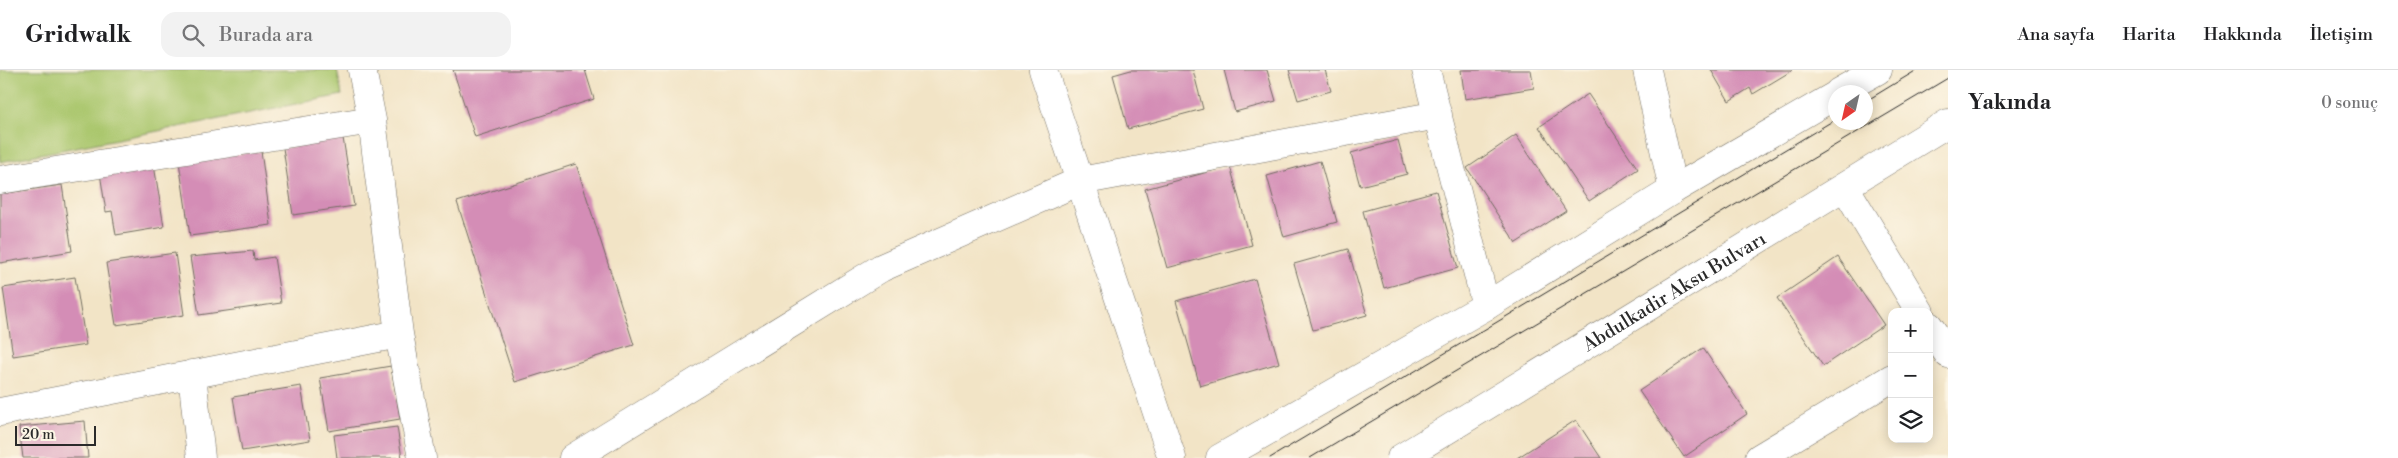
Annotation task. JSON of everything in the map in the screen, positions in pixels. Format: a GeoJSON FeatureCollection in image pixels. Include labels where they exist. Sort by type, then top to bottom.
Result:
{"type":"FeatureCollection","features":[{"type":"Feature","properties":{"kind":"street"},"geometry":{"type":"LineString","coordinates":[[362,70],[372,120],[399,334],[422,458]]}},
{"type":"Feature","properties":{"kind":"street"},"geometry":{"type":"LineString","coordinates":[[1043,70],[1172,458]]}},
{"type":"Feature","properties":{"kind":"street"},"geometry":{"type":"LineString","coordinates":[[1426,70],[1486,306]]}},
{"type":"Feature","properties":{"kind":"street"},"geometry":{"type":"LineString","coordinates":[[1647,70],[1673,190]]}},
{"type":"Feature","properties":{"kind":"street"},"geometry":{"type":"LineString","coordinates":[[1851,85],[1878,70]]}},
{"type":"Feature","properties":{"kind":"street"},"geometry":{"type":"LineString","coordinates":[[1220,458],[1486,306],[1673,190],[1828,100]]}},
{"type":"Feature","properties":{"kind":"street"},"geometry":{"type":"LineString","coordinates":[[573,458],[881,268],[1080,181],[1438,116]]}},
{"type":"Feature","properties":{"kind":"street"},"geometry":{"type":"LineString","coordinates":[[0,180],[372,120]]}},
{"type":"Feature","properties":{"kind":"street","name":"Abdulkadir Aksu Bulvarı"},"geometry":{"type":"LineString","coordinates":[[1401,458],[1948,123]]}},
{"type":"Feature","properties":{"kind":"street"},"geometry":{"type":"LineString","coordinates":[[1844,187],[1918,308]]}},
{"type":"Feature","properties":{"kind":"street"},"geometry":{"type":"LineString","coordinates":[[0,412],[399,334]]}},
{"type":"Feature","properties":{"kind":"street"},"geometry":{"type":"LineString","coordinates":[[192,374],[201,458]]}},
{"type":"Feature","properties":{"kind":"street"},"geometry":{"type":"LineString","coordinates":[[1759,458],[1888,380]]}},
{"type":"Feature","properties":{"kind":"green space"},"geometry":{"type":"Polygon","coordinates":[[[0,70],[337,70],[342,95],[0,162],[0,70]]]}},
{"type":"Feature","properties":{"kind":"building"},"geometry":{"type":"Polygon","coordinates":[[[453,70],[585,70],[594,99],[475,137],[453,70]]]}},
{"type":"Feature","properties":{"kind":"building"},"geometry":{"type":"Polygon","coordinates":[[[1131,70],[1193,70],[1203,109],[1128,129],[1113,75],[1131,70]]]}},
{"type":"Feature","properties":{"kind":"building"},"geometry":{"type":"Polygon","coordinates":[[[1224,70],[1267,70],[1276,101],[1235,112],[1224,70]]]}},
{"type":"Feature","properties":{"kind":"building"},"geometry":{"type":"Polygon","coordinates":[[[1289,70],[1325,70],[1331,91],[1298,100],[1289,70]]]}},
{"type":"Feature","properties":{"kind":"building"},"geometry":{"type":"Polygon","coordinates":[[[1461,70],[1531,70],[1534,88],[1465,99],[1461,70]]]}},
{"type":"Feature","properties":{"kind":"building"},"geometry":{"type":"Polygon","coordinates":[[[1711,70],[1793,70],[1753,94],[1750,88],[1729,101],[1711,70]]]}},
{"type":"Feature","properties":{"kind":"building"},"geometry":{"type":"Polygon","coordinates":[[[1588,94],[1638,169],[1589,201],[1539,127],[1588,94]]]}},
{"type":"Feature","properties":{"kind":"building"},"geometry":{"type":"Polygon","coordinates":[[[1516,135],[1566,211],[1516,243],[1467,168],[1516,135]]]}},
{"type":"Feature","properties":{"kind":"building"},"geometry":{"type":"Polygon","coordinates":[[[343,138],[354,206],[293,215],[283,148],[343,138]]]}},
{"type":"Feature","properties":{"kind":"building"},"geometry":{"type":"Polygon","coordinates":[[[1398,140],[1407,174],[1360,186],[1351,153],[1398,140]]]}},
{"type":"Feature","properties":{"kind":"building"},"geometry":{"type":"Polygon","coordinates":[[[261,151],[271,225],[190,236],[179,162],[261,151]]]}},
{"type":"Feature","properties":{"kind":"building"},"geometry":{"type":"Polygon","coordinates":[[[1320,161],[1337,222],[1284,237],[1267,176],[1320,161]]]}},
{"type":"Feature","properties":{"kind":"building"},"geometry":{"type":"Polygon","coordinates":[[[576,164],[634,345],[515,382],[457,202],[576,164]]]}},
{"type":"Feature","properties":{"kind":"building"},"geometry":{"type":"Polygon","coordinates":[[[154,165],[164,227],[116,235],[112,211],[106,212],[100,173],[154,165]]]}},
{"type":"Feature","properties":{"kind":"building"},"geometry":{"type":"Polygon","coordinates":[[[1230,166],[1252,245],[1167,268],[1145,189],[1230,166]]]}},
{"type":"Feature","properties":{"kind":"building"},"geometry":{"type":"Polygon","coordinates":[[[62,185],[72,251],[0,263],[0,194],[62,185]]]}},
{"type":"Feature","properties":{"kind":"building"},"geometry":{"type":"Polygon","coordinates":[[[1436,191],[1458,268],[1384,288],[1363,211],[1436,191]]]}},
{"type":"Feature","properties":{"kind":"building"},"geometry":{"type":"Polygon","coordinates":[[[1348,249],[1367,315],[1313,330],[1294,264],[1348,249]]]}},
{"type":"Feature","properties":{"kind":"building"},"geometry":{"type":"Polygon","coordinates":[[[253,251],[254,260],[274,257],[281,303],[199,315],[190,257],[253,251]]]}},
{"type":"Feature","properties":{"kind":"building"},"geometry":{"type":"Polygon","coordinates":[[[175,253],[184,315],[116,325],[106,263],[175,253]]]}},
{"type":"Feature","properties":{"kind":"building"},"geometry":{"type":"Polygon","coordinates":[[[1838,257],[1884,325],[1823,366],[1777,298],[1838,257]]]}},
{"type":"Feature","properties":{"kind":"building"},"geometry":{"type":"Polygon","coordinates":[[[75,277],[86,345],[13,356],[3,288],[75,277]]]}},
{"type":"Feature","properties":{"kind":"building"},"geometry":{"type":"Polygon","coordinates":[[[1255,279],[1279,363],[1200,386],[1176,301],[1255,279]]]}},
{"type":"Feature","properties":{"kind":"building"},"geometry":{"type":"Polygon","coordinates":[[[1703,348],[1747,414],[1684,457],[1639,391],[1703,348]]]}},
{"type":"Feature","properties":{"kind":"building"},"geometry":{"type":"Polygon","coordinates":[[[391,366],[400,419],[329,431],[320,378],[391,366]]]}},
{"type":"Feature","properties":{"kind":"building"},"geometry":{"type":"Polygon","coordinates":[[[301,386],[310,440],[242,451],[233,397],[301,386]]]}},
{"type":"Feature","properties":{"kind":"building"},"geometry":{"type":"Polygon","coordinates":[[[1576,420],[1601,458],[1517,458],[1576,420]]]}},
{"type":"Feature","properties":{"kind":"building"},"geometry":{"type":"Polygon","coordinates":[[[85,421],[88,458],[23,458],[19,427],[85,421]]]}},
{"type":"Feature","properties":{"kind":"building"},"geometry":{"type":"Polygon","coordinates":[[[397,427],[402,458],[337,458],[334,435],[397,427]]]}},
{"type":"Feature","properties":{"kind":"tram line"},"geometry":{"type":"LineString","coordinates":[[1873,97],[1917,70]]}},
{"type":"Feature","properties":{"kind":"tram line"},"geometry":{"type":"LineString","coordinates":[[1310,458],[1948,78]]}},
{"type":"Feature","properties":{"kind":"tram line"},"geometry":{"type":"LineString","coordinates":[[1270,458],[1828,124]]}}]}
